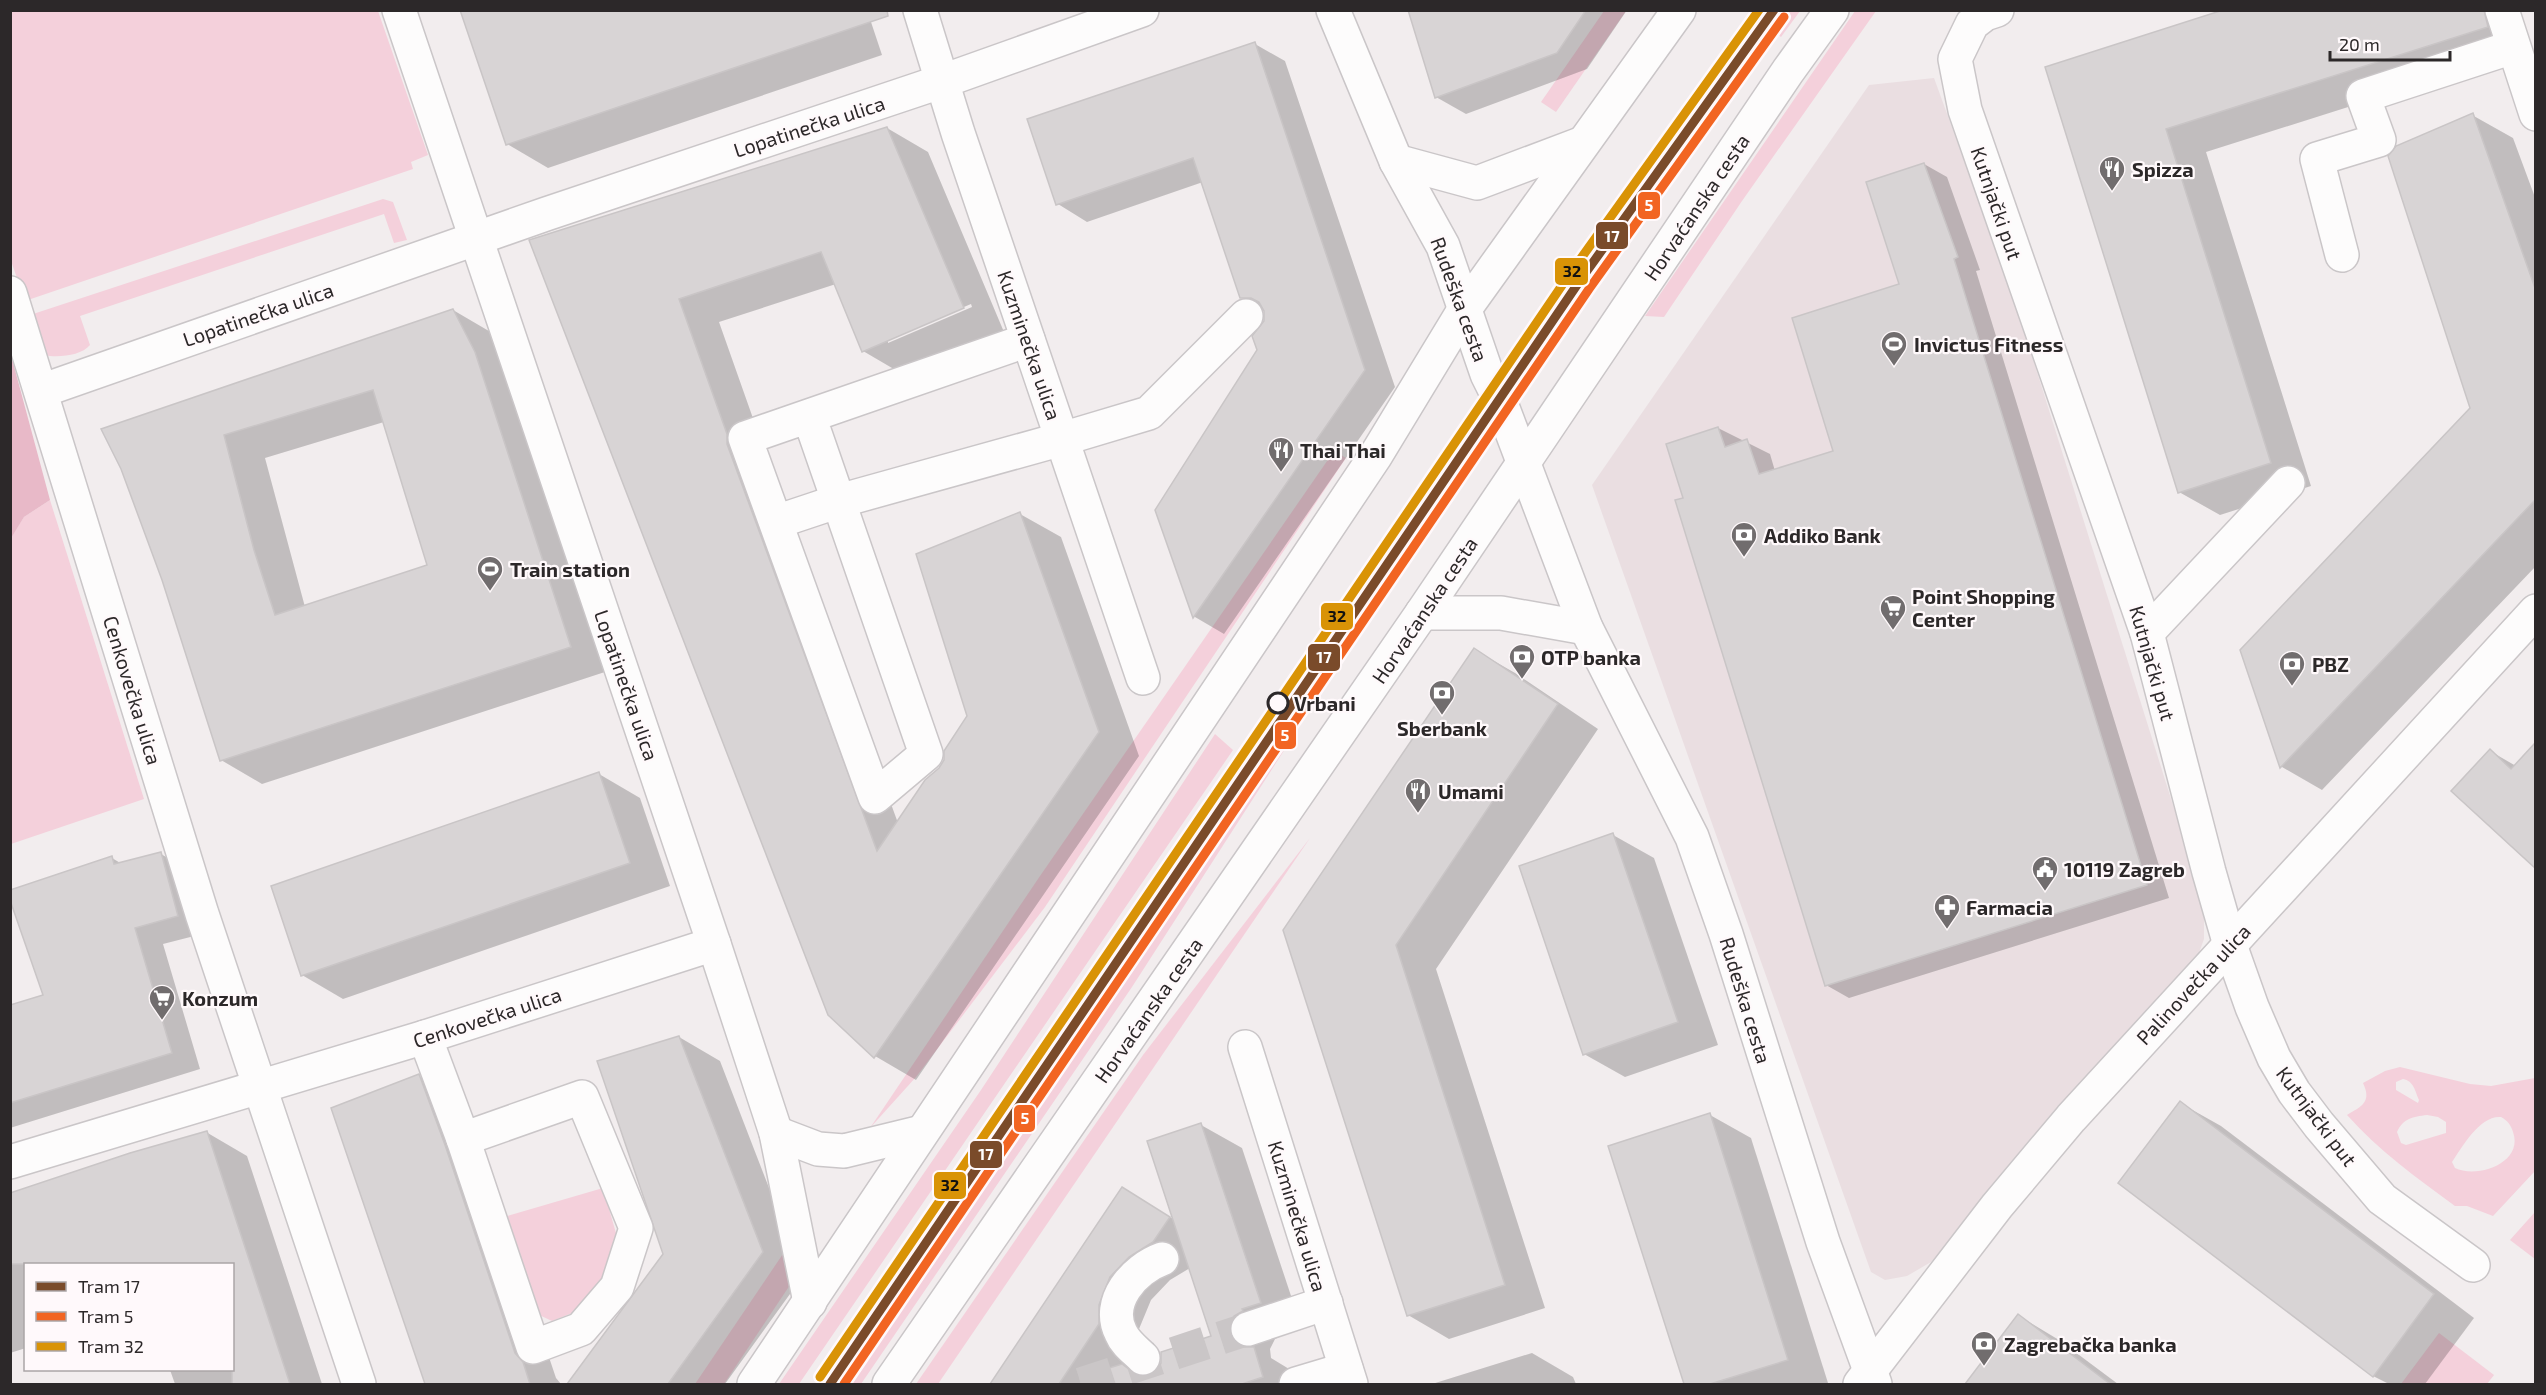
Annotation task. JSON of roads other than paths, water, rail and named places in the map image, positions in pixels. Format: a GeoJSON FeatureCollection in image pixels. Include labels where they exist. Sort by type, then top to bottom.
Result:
{"type":"FeatureCollection","features":[{"type":"Feature","properties":{"kind":"street","name":"Lopatinečka ulica"},"geometry":{"type":"LineString","coordinates":[[399,10],[776,1133],[810,1302]]}},
{"type":"Feature","properties":{"kind":"street","name":"Kuzminečka ulica"},"geometry":{"type":"LineString","coordinates":[[920,10],[958,133],[1143,678]]}},
{"type":"Feature","properties":{"kind":"street","name":"Lopatinečka ulica"},"geometry":{"type":"LineString","coordinates":[[41,391],[475,238],[943,81],[1142,10]]}},
{"type":"Feature","properties":{"kind":"street","name":"Rudeška cesta"},"geometry":{"type":"LineString","coordinates":[[1333,10],[1396,160],[1443,246],[1487,374],[1524,462],[1586,628],[1692,837],[1726,933],[1868,1380]]}},
{"type":"Feature","properties":{"kind":"street"},"geometry":{"type":"LineString","coordinates":[[754,1384],[1376,455],[1464,310],[1679,10]]}},
{"type":"Feature","properties":{"kind":"street","name":"Horvaćanska cesta"},"geometry":{"type":"LineString","coordinates":[[889,1384],[1422,613],[1788,71],[1832,10]]}},
{"type":"Feature","properties":{"kind":"street","name":"Kutnjački put"},"geometry":{"type":"LineString","coordinates":[[1997,10],[1985,14],[1972,24],[1955,59],[1965,110],[2147,633],[2230,945],[2252,1007],[2274,1058],[2294,1092],[2382,1199],[2473,1265]]}},
{"type":"Feature","properties":{"kind":"street"},"geometry":{"type":"LineString","coordinates":[[2502,10],[2535,114]]}},
{"type":"Feature","properties":{"kind":"street"},"geometry":{"type":"LineString","coordinates":[[2342,255],[2317,159],[2379,140],[2363,96],[2513,47]]}},
{"type":"Feature","properties":{"kind":"street"},"geometry":{"type":"LineString","coordinates":[[1396,160],[1478,183],[1583,143]]}},
{"type":"Feature","properties":{"kind":"street","name":"Cenkovečka ulica"},"geometry":{"type":"LineString","coordinates":[[10,293],[202,914],[359,1384]]}},
{"type":"Feature","properties":{"kind":"street"},"geometry":{"type":"LineString","coordinates":[[776,522],[838,501],[1149,413],[1246,316]]}},
{"type":"Feature","properties":{"kind":"street"},"geometry":{"type":"LineString","coordinates":[[809,416],[926,754],[875,797],[746,438],[809,416],[1028,340]]}},
{"type":"Feature","properties":{"kind":"street"},"geometry":{"type":"LineString","coordinates":[[2147,633],[2288,483]]}},
{"type":"Feature","properties":{"kind":"street","name":"Palinovečka ulica"},"geometry":{"type":"LineString","coordinates":[[1868,1380],[1997,1206],[2064,1127],[2535,611]]}},
{"type":"Feature","properties":{"kind":"street"},"geometry":{"type":"LineString","coordinates":[[1422,613],[1501,613],[1586,628]]}},
{"type":"Feature","properties":{"kind":"street","name":"Cenkovečka ulica"},"geometry":{"type":"LineString","coordinates":[[10,1162],[425,1037],[714,944]]}},
{"type":"Feature","properties":{"kind":"street"},"geometry":{"type":"LineString","coordinates":[[425,1037],[463,1139],[533,1347],[581,1329],[617,1287],[636,1228],[582,1097],[463,1139]]}},
{"type":"Feature","properties":{"kind":"street","name":"Kuzminečka ulica"},"geometry":{"type":"LineString","coordinates":[[1245,1047],[1348,1377]]}},
{"type":"Feature","properties":{"kind":"street"},"geometry":{"type":"LineString","coordinates":[[776,1133],[818,1149],[844,1150],[922,1132]]}},
{"type":"Feature","properties":{"kind":"street"},"geometry":{"type":"LineString","coordinates":[[1143,1358],[1120,1333],[1116,1315],[1119,1300],[1140,1270],[1162,1259]]}},
{"type":"Feature","properties":{"kind":"street"},"geometry":{"type":"LineString","coordinates":[[1248,1329],[1326,1303]]}},
{"type":"Feature","properties":{"kind":"street"},"geometry":{"type":"LineString","coordinates":[[1296,1384],[1348,1377]]}},
{"type":"Feature","properties":{"kind":"tunnel"},"geometry":{"type":"LineString","coordinates":[[1081,1384],[1248,1329]]}},
{"type":"Feature","properties":{"kind":"tram line","name":"32"},"geometry":{"type":"LineString","coordinates":[[820,1377],[1569,275],[1759,10]]}},
{"type":"Feature","properties":{"kind":"tram line","name":"17"},"geometry":{"type":"LineString","coordinates":[[830,1384],[1579,282],[1774,10]]}},
{"type":"Feature","properties":{"kind":"tram line","name":"5"},"geometry":{"type":"LineString","coordinates":[[844,1384],[1589,289],[1784,17]]}},
{"type":"Feature","properties":{"kind":"place","name":"Spizza"},"geometry":{"type":"Point","coordinates":[2112,192]}},
{"type":"Feature","properties":{"kind":"place","name":"Invictus Fitness"},"geometry":{"type":"Point","coordinates":[1894,367]}},
{"type":"Feature","properties":{"kind":"place","name":"Thai Thai"},"geometry":{"type":"Point","coordinates":[1281,473]}},
{"type":"Feature","properties":{"kind":"place","name":"Addiko Bank"},"geometry":{"type":"Point","coordinates":[1744,558]}},
{"type":"Feature","properties":{"kind":"place","name":"Train station"},"geometry":{"type":"Point","coordinates":[490,592]}},
{"type":"Feature","properties":{"kind":"place","name":"Point Shopping Center"},"geometry":{"type":"Point","coordinates":[1893,631]}},
{"type":"Feature","properties":{"kind":"place","name":"OTP banka"},"geometry":{"type":"Point","coordinates":[1522,680]}},
{"type":"Feature","properties":{"kind":"place","name":"PBZ"},"geometry":{"type":"Point","coordinates":[2292,687]}},
{"type":"Feature","properties":{"kind":"place","name":"Vrbani"},"geometry":{"type":"Point","coordinates":[1278,703]}},
{"type":"Feature","properties":{"kind":"place","name":"Sberbank"},"geometry":{"type":"Point","coordinates":[1442,716]}},
{"type":"Feature","properties":{"kind":"place","name":"Umami"},"geometry":{"type":"Point","coordinates":[1418,814]}},
{"type":"Feature","properties":{"kind":"place","name":"10119 Zagreb"},"geometry":{"type":"Point","coordinates":[2045,892]}},
{"type":"Feature","properties":{"kind":"place","name":"Farmacia"},"geometry":{"type":"Point","coordinates":[1947,930]}},
{"type":"Feature","properties":{"kind":"place","name":"Konzum"},"geometry":{"type":"Point","coordinates":[162,1021]}},
{"type":"Feature","properties":{"kind":"place","name":"Zagrebačka banka"},"geometry":{"type":"Point","coordinates":[1984,1367]}}]}
